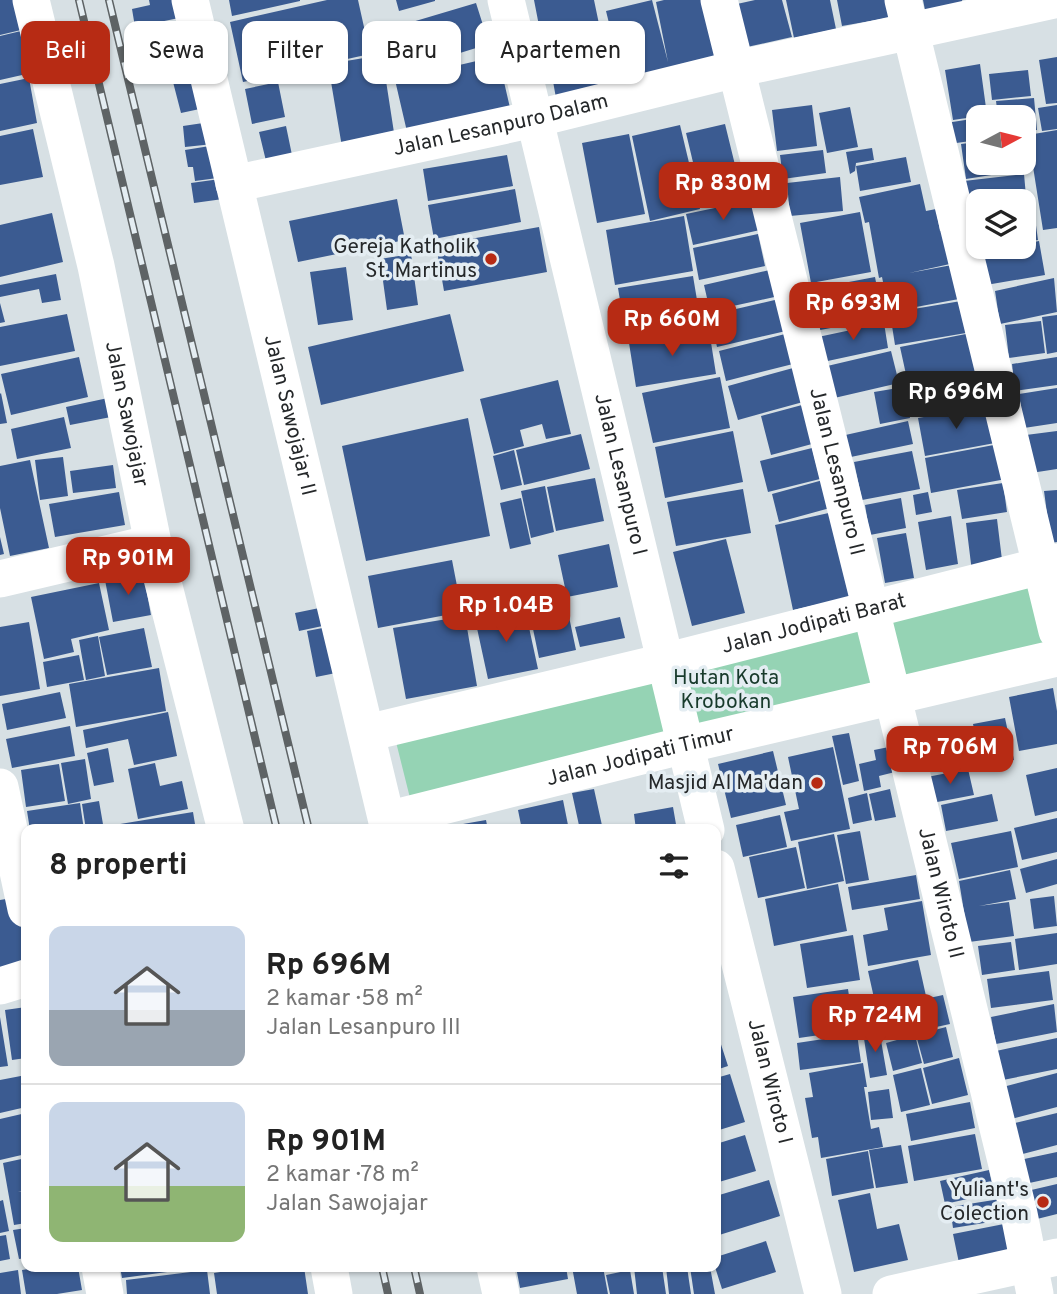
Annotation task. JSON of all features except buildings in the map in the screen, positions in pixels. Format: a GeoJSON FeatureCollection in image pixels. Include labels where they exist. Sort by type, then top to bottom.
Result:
{"type":"FeatureCollection","features":[{"type":"Feature","properties":{"kind":"street","name":"Jalan Sawojajar"},"geometry":{"type":"LineString","coordinates":[[30,0],[96,266],[153,543],[224,824]]}},
{"type":"Feature","properties":{"kind":"street","name":"Jalan Sawojajar II"},"geometry":{"type":"LineString","coordinates":[[190,0],[388,824]]}},
{"type":"Feature","properties":{"kind":"street","name":"Jalan Lesanpuro I"},"geometry":{"type":"LineString","coordinates":[[506,0],[685,744]]}},
{"type":"Feature","properties":{"kind":"street","name":"Jalan Lesanpuro II"},"geometry":{"type":"LineString","coordinates":[[719,0],[882,658]]}},
{"type":"Feature","properties":{"kind":"street","name":"Jalan Lesanpuro Dalam"},"geometry":{"type":"LineString","coordinates":[[234,184],[534,119],[736,69],[906,16],[1054,0]]}},
{"type":"Feature","properties":{"kind":"street"},"geometry":{"type":"LineString","coordinates":[[906,16],[1049,564],[1054,621]]}},
{"type":"Feature","properties":{"kind":"street"},"geometry":{"type":"LineString","coordinates":[[0,579],[153,543]]}},
{"type":"Feature","properties":{"kind":"street","name":"Jalan Jodipati Barat"},"geometry":{"type":"LineString","coordinates":[[367,733],[664,662],[1049,564]]}},
{"type":"Feature","properties":{"kind":"street","name":"Jalan Wiroto II"},"geometry":{"type":"LineString","coordinates":[[882,658],[1019,1214],[1040,1272]]}},
{"type":"Feature","properties":{"kind":"street","name":"Jalan Jodipati Timur"},"geometry":{"type":"LineString","coordinates":[[392,824],[685,744],[894,698],[1057,658]]}},
{"type":"Feature","properties":{"kind":"street"},"geometry":{"type":"LineString","coordinates":[[685,744],[705,824]]}},
{"type":"Feature","properties":{"kind":"street"},"geometry":{"type":"LineString","coordinates":[[0,787],[21,886]]}},
{"type":"Feature","properties":{"kind":"street","name":"Jalan Wiroto I"},"geometry":{"type":"LineString","coordinates":[[721,888],[823,1294]]}},
{"type":"Feature","properties":{"kind":"street"},"geometry":{"type":"LineString","coordinates":[[0,986],[21,980]]}},
{"type":"Feature","properties":{"kind":"street"},"geometry":{"type":"LineString","coordinates":[[101,1272],[106,1294]]}},
{"type":"Feature","properties":{"kind":"street"},"geometry":{"type":"LineString","coordinates":[[330,1272],[334,1294]]}},
{"type":"Feature","properties":{"kind":"street"},"geometry":{"type":"LineString","coordinates":[[496,1272],[501,1294]]}},
{"type":"Feature","properties":{"kind":"street"},"geometry":{"type":"LineString","coordinates":[[891,1294],[1040,1272]]}},
{"type":"Feature","properties":{"kind":"green space","name":"Hutan Kota Krobokan"},"geometry":{"type":"Polygon","coordinates":[[[1057,570],[1057,642],[412,806],[395,738],[1057,570]]]}},
{"type":"Feature","properties":{"kind":"railway"},"geometry":{"type":"LineString","coordinates":[[79,0],[276,824]]}},
{"type":"Feature","properties":{"kind":"railway"},"geometry":{"type":"LineString","coordinates":[[109,0],[308,824]]}},
{"type":"Feature","properties":{"kind":"railway"},"geometry":{"type":"LineString","coordinates":[[383,1272],[388,1294]]}},
{"type":"Feature","properties":{"kind":"railway"},"geometry":{"type":"LineString","coordinates":[[415,1272],[420,1294]]}},
{"type":"Feature","properties":{"kind":"place","name":"Gereja Katholik St. Martinus"},"geometry":{"type":"Point","coordinates":[491,259]}},
{"type":"Feature","properties":{"kind":"place","name":"Masjid Al Ma'dan"},"geometry":{"type":"Point","coordinates":[817,783]}},
{"type":"Feature","properties":{"kind":"place","name":"Yuliant's Colection"},"geometry":{"type":"Point","coordinates":[1043,1202]}}]}
